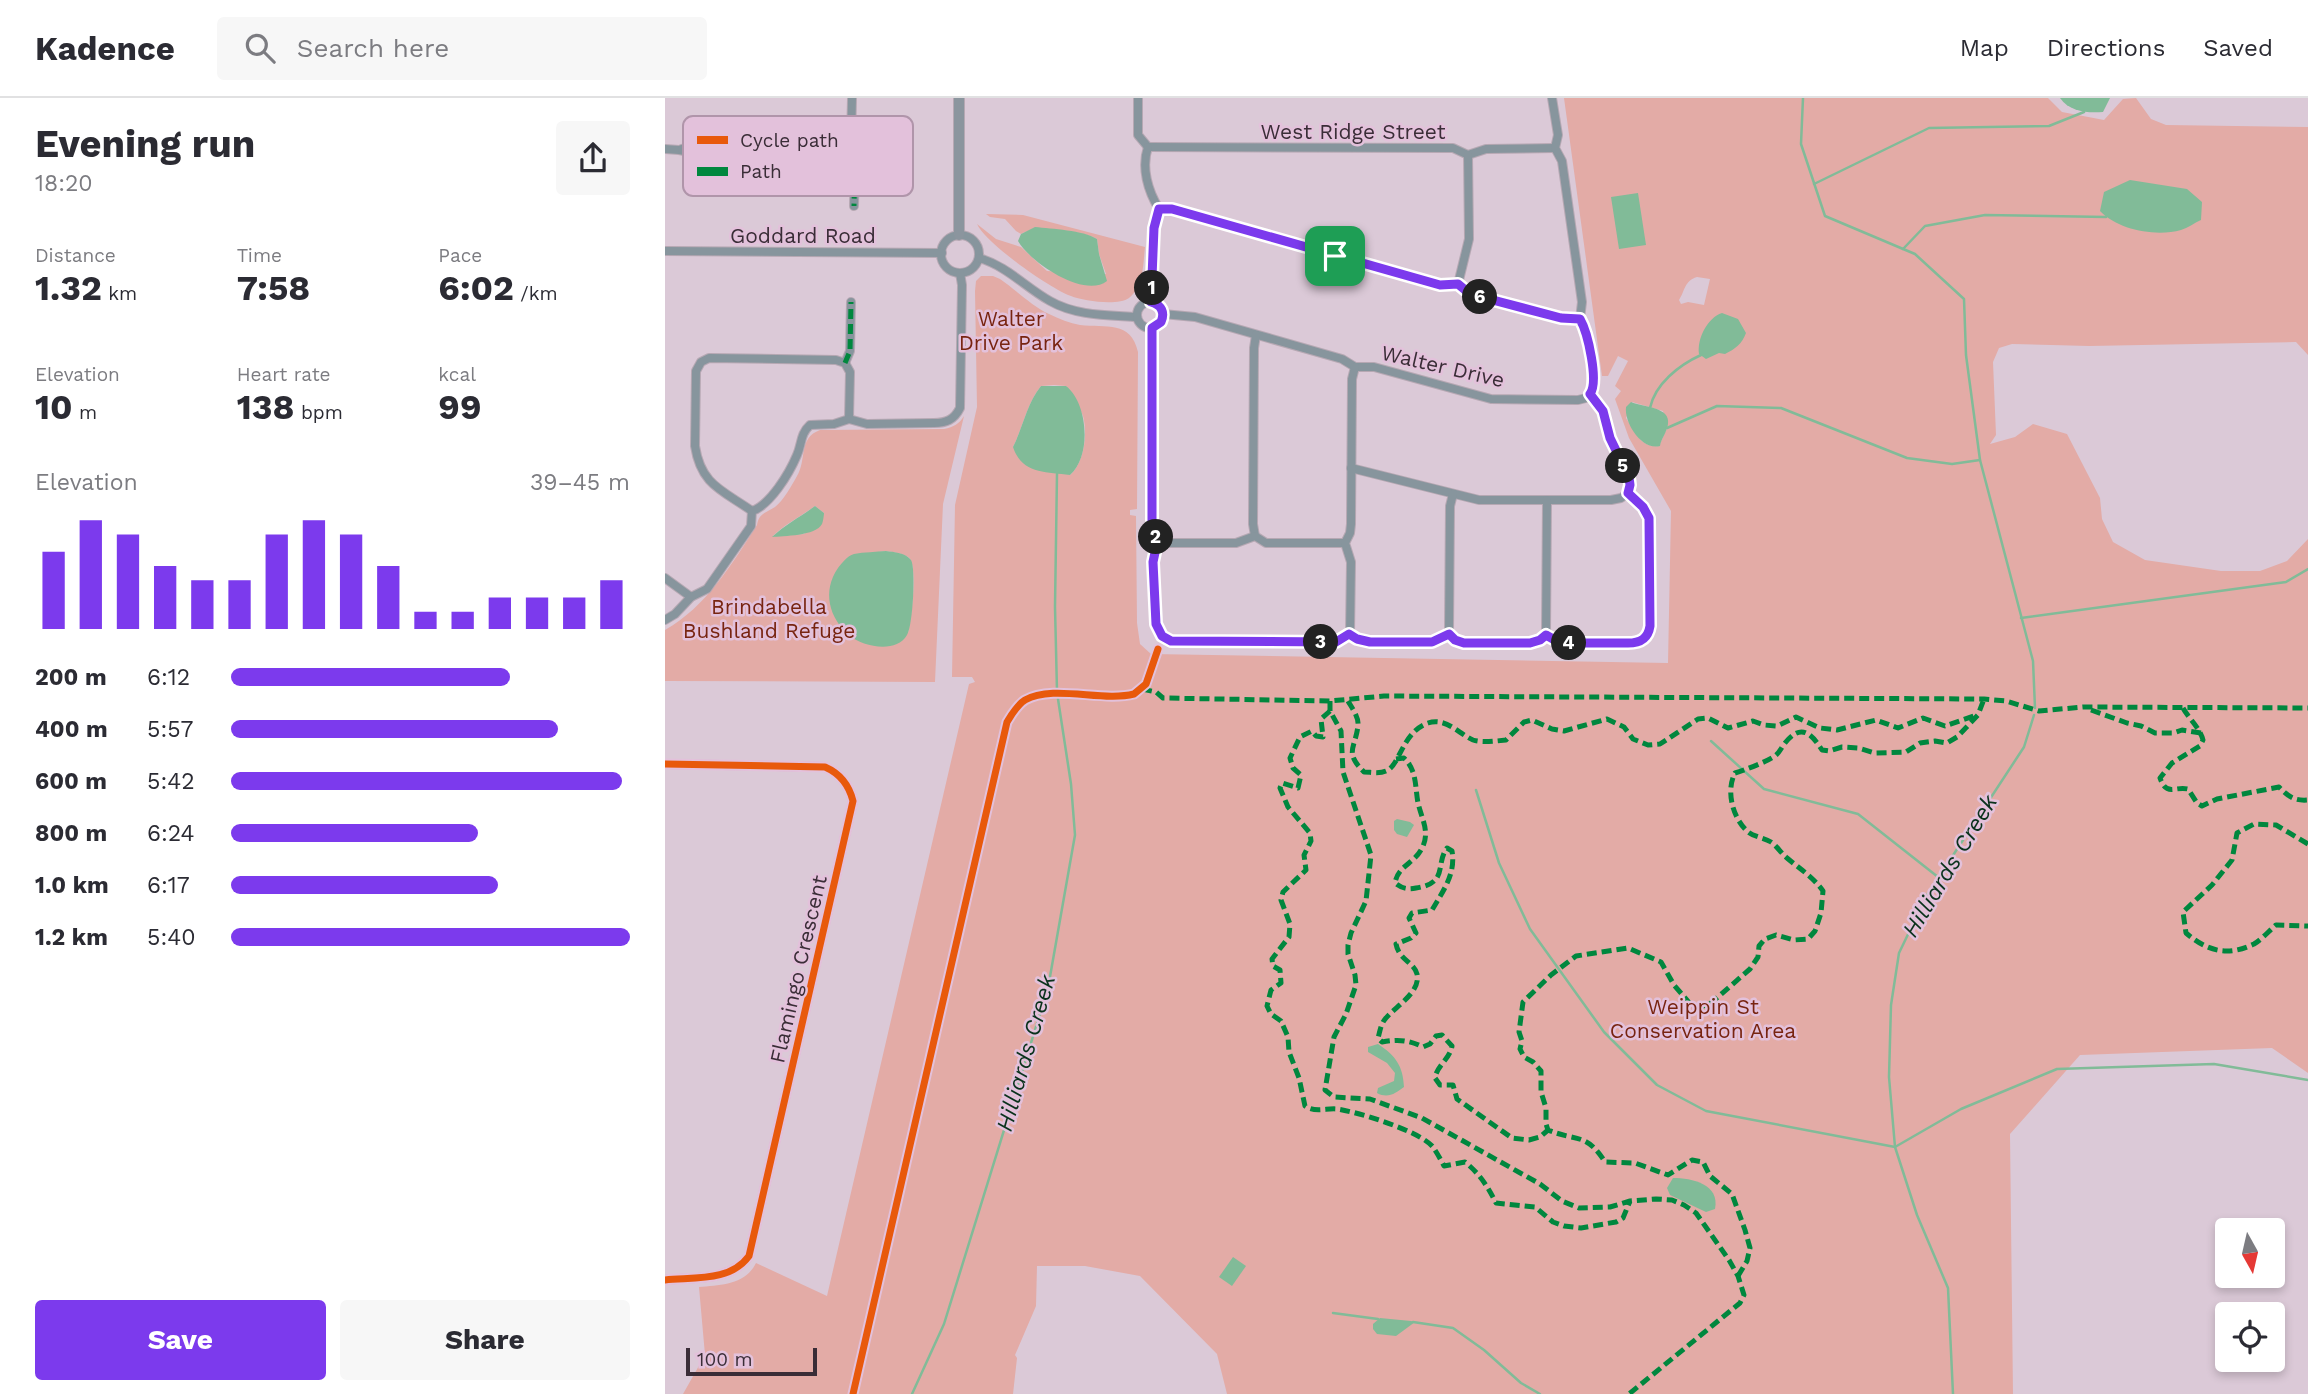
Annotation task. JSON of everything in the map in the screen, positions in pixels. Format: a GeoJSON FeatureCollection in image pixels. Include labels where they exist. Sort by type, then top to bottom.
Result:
{"type":"FeatureCollection","features":[{"type":"Feature","properties":{"kind":"street"},"geometry":{"type":"LineString","coordinates":[[852,98],[852,116]]}},
{"type":"Feature","properties":{"kind":"street"},"geometry":{"type":"LineString","coordinates":[[959,98],[959,235]]}},
{"type":"Feature","properties":{"kind":"street"},"geometry":{"type":"LineString","coordinates":[[1138,98],[1139,135],[1143,144],[1148,147],[1144,164],[1150,192],[1159,209],[1154,228],[1151,302]]}},
{"type":"Feature","properties":{"kind":"street"},"geometry":{"type":"LineString","coordinates":[[1351,468],[1479,500],[1611,500],[1628,493],[1629,477],[1610,438],[1603,411],[1590,394],[1594,389],[1594,380],[1587,336],[1580,319],[1582,302],[1562,161],[1555,148],[1558,135],[1552,100]]}},
{"type":"Feature","properties":{"kind":"street","name":"West Ridge Street"},"geometry":{"type":"LineString","coordinates":[[1148,147],[1453,148],[1468,155],[1486,149],[1555,148]]}},
{"type":"Feature","properties":{"kind":"street"},"geometry":{"type":"LineString","coordinates":[[665,149],[683,150]]}},
{"type":"Feature","properties":{"kind":"street"},"geometry":{"type":"LineString","coordinates":[[1458,284],[1469,239],[1468,155]]}},
{"type":"Feature","properties":{"kind":"street"},"geometry":{"type":"LineString","coordinates":[[854,196],[854,206]]}},
{"type":"Feature","properties":{"kind":"street"},"geometry":{"type":"LineString","coordinates":[[1159,209],[1172,209],[1440,285],[1458,284],[1476,296],[1561,318],[1580,319]]}},
{"type":"Feature","properties":{"kind":"street"},"geometry":{"type":"LineString","coordinates":[[959,235],[975,242],[979,258],[972,268],[960,273],[954,272],[945,264],[942,253],[949,239],[959,235]]}},
{"type":"Feature","properties":{"kind":"street","name":"Goddard Road"},"geometry":{"type":"LineString","coordinates":[[665,251],[942,253]]}},
{"type":"Feature","properties":{"kind":"street"},"geometry":{"type":"LineString","coordinates":[[979,258],[996,263],[1053,303],[1081,312],[1137,317]]}},
{"type":"Feature","properties":{"kind":"street"},"geometry":{"type":"LineString","coordinates":[[752,511],[765,506],[797,456],[803,433],[810,425],[834,424],[849,419],[867,424],[943,423],[957,413],[960,408],[960,273]]}},
{"type":"Feature","properties":{"kind":"street"},"geometry":{"type":"LineString","coordinates":[[845,363],[850,351],[851,302]]}},
{"type":"Feature","properties":{"kind":"street"},"geometry":{"type":"LineString","coordinates":[[1151,302],[1160,307],[1163,314],[1161,322],[1152,328],[1143,327],[1137,317],[1141,305],[1151,302]]}},
{"type":"Feature","properties":{"kind":"street","name":"Walter Drive"},"geometry":{"type":"LineString","coordinates":[[1163,314],[1195,317],[1342,359],[1355,368],[1374,367],[1491,399],[1578,400],[1590,394]]}},
{"type":"Feature","properties":{"kind":"street"},"geometry":{"type":"LineString","coordinates":[[1152,328],[1152,524],[1157,543],[1153,562],[1158,630],[1167,640],[1336,642],[1349,634]]}},
{"type":"Feature","properties":{"kind":"street"},"geometry":{"type":"LineString","coordinates":[[1256,335],[1255,536],[1266,543],[1345,543]]}},
{"type":"Feature","properties":{"kind":"street"},"geometry":{"type":"LineString","coordinates":[[752,511],[712,483],[704,475],[697,458],[696,371],[701,362],[709,358],[837,360],[845,363],[850,372],[849,419]]}},
{"type":"Feature","properties":{"kind":"street"},"geometry":{"type":"LineString","coordinates":[[1349,634],[1351,562],[1345,543],[1351,524],[1352,379],[1355,368]]}},
{"type":"Feature","properties":{"kind":"street"},"geometry":{"type":"LineString","coordinates":[[1546,635],[1560,643],[1638,643],[1649,633],[1649,518],[1643,507],[1628,493]]}},
{"type":"Feature","properties":{"kind":"street"},"geometry":{"type":"LineString","coordinates":[[1453,494],[1450,506],[1449,634],[1464,643],[1530,643],[1546,635],[1547,500]]}},
{"type":"Feature","properties":{"kind":"street"},"geometry":{"type":"LineString","coordinates":[[665,620],[675,614],[691,597],[707,589],[751,526],[752,511]]}},
{"type":"Feature","properties":{"kind":"street"},"geometry":{"type":"LineString","coordinates":[[1157,543],[1236,543],[1255,536]]}},
{"type":"Feature","properties":{"kind":"street"},"geometry":{"type":"LineString","coordinates":[[665,578],[691,597]]}},
{"type":"Feature","properties":{"kind":"street"},"geometry":{"type":"LineString","coordinates":[[1349,634],[1370,642],[1432,642],[1449,634]]}},
{"type":"Feature","properties":{"kind":"street","name":"Flamingo Crescent"},"geometry":{"type":"LineString","coordinates":[[665,764],[825,767],[844,780],[853,801],[749,1256],[743,1264],[727,1274],[665,1280]]}},
{"type":"Feature","properties":{"kind":"green space","name":"Weippin St Conservation Area"},"geometry":{"type":"Polygon","coordinates":[[[1564,98],[2048,98],[2062,112],[2104,120],[2123,99],[2136,98],[2151,119],[2166,125],[2308,127],[2308,355],[2296,342],[2089,346],[2012,344],[1999,348],[1993,362],[1996,435],[1990,444],[2015,437],[2033,424],[2067,434],[2100,498],[2102,519],[2113,542],[2145,560],[2221,571],[2260,571],[2287,561],[2308,539],[2308,1073],[2272,1048],[2080,1055],[2010,1134],[2013,1394],[1227,1394],[1217,1354],[1140,1276],[1085,1266],[1037,1266],[1036,1306],[1015,1355],[1017,1358],[1013,1394],[683,1394],[705,1355],[699,1287],[739,1280],[746,1276],[756,1263],[827,1296],[969,684],[975,682],[972,677],[952,677],[955,505],[977,407],[976,281],[981,276],[993,276],[1053,316],[1080,325],[1108,326],[1123,330],[1135,342],[1138,352],[1137,509],[1130,510],[1130,515],[1136,516],[1137,623],[1140,644],[1151,654],[1668,663],[1671,511],[1629,438],[1615,399],[1621,391],[1615,386],[1628,361],[1618,356],[1608,376],[1602,376],[1564,98]],[[1697,277],[1685,287],[1679,300],[1681,304],[1688,302],[1704,305],[1710,279],[1697,277]],[[1041,386],[1029,407],[1013,447],[1070,475],[1079,463],[1084,448],[1083,416],[1066,386],[1041,386]],[[1632,402],[1626,418],[1643,442],[1659,446],[1667,428],[1663,411],[1632,402]]]}},
{"type":"Feature","properties":{"kind":"green space"},"geometry":{"type":"Polygon","coordinates":[[[986,214],[1023,215],[1145,247],[1138,287],[1129,298],[1117,302],[1084,300],[1062,292],[1005,253],[977,224],[996,239],[1021,247],[1047,271],[1106,274],[1097,239],[1059,230],[1036,230],[1021,234],[1005,219],[986,214]]]}},
{"type":"Feature","properties":{"kind":"green space","name":"Brindabella Bushland Refuge"},"geometry":{"type":"Polygon","coordinates":[[[964,416],[943,504],[935,682],[665,681],[665,630],[706,597],[738,555],[761,516],[784,497],[800,470],[806,444],[813,434],[820,430],[944,429],[956,425],[964,416]],[[815,506],[773,536],[804,534],[824,513],[815,506]],[[886,551],[871,553],[908,633],[913,593],[911,562],[906,556],[886,551]]]}},
{"type":"Feature","properties":{"kind":"shaded area"},"geometry":{"type":"Polygon","coordinates":[[[2060,98],[2110,98],[2103,112],[2085,112],[2074,109],[2060,98]]]}},
{"type":"Feature","properties":{"kind":"shaded area"},"geometry":{"type":"Polygon","coordinates":[[[2130,180],[2187,189],[2202,202],[2201,220],[2181,230],[2160,233],[2127,227],[2108,218],[2100,211],[2104,192],[2130,180]]]}},
{"type":"Feature","properties":{"kind":"shaded area"},"geometry":{"type":"Polygon","coordinates":[[[1638,193],[1646,245],[1619,249],[1611,197],[1638,193]]]}},
{"type":"Feature","properties":{"kind":"shaded area"},"geometry":{"type":"Polygon","coordinates":[[[1035,227],[1076,232],[1097,239],[1107,281],[1097,285],[1085,285],[1072,282],[1045,268],[1018,241],[1021,234],[1035,227]]]}},
{"type":"Feature","properties":{"kind":"shaded area"},"geometry":{"type":"Polygon","coordinates":[[[1722,313],[1738,319],[1746,333],[1732,350],[1706,359],[1699,354],[1701,336],[1712,319],[1722,313]]]}},
{"type":"Feature","properties":{"kind":"shaded area"},"geometry":{"type":"Polygon","coordinates":[[[1041,386],[1066,386],[1079,404],[1083,417],[1084,443],[1082,455],[1070,475],[1043,472],[1028,467],[1017,456],[1013,447],[1029,407],[1041,386]]]}},
{"type":"Feature","properties":{"kind":"shaded area"},"geometry":{"type":"Polygon","coordinates":[[[1631,402],[1655,408],[1668,418],[1660,446],[1647,444],[1631,428],[1626,407],[1631,402]]]}},
{"type":"Feature","properties":{"kind":"shaded area"},"geometry":{"type":"Polygon","coordinates":[[[815,506],[824,513],[819,528],[799,535],[772,537],[787,525],[815,506]]]}},
{"type":"Feature","properties":{"kind":"shaded area"},"geometry":{"type":"Polygon","coordinates":[[[886,551],[903,554],[911,560],[913,597],[907,635],[895,645],[879,647],[862,643],[842,628],[833,612],[829,595],[833,577],[847,558],[854,554],[886,551]]]}},
{"type":"Feature","properties":{"kind":"shaded area"},"geometry":{"type":"Polygon","coordinates":[[[1397,819],[1414,825],[1407,837],[1394,830],[1394,821],[1397,819]]]}},
{"type":"Feature","properties":{"kind":"shaded area"},"geometry":{"type":"Polygon","coordinates":[[[1378,1044],[1394,1057],[1402,1073],[1404,1087],[1388,1095],[1377,1093],[1378,1088],[1394,1081],[1395,1073],[1387,1063],[1368,1052],[1368,1047],[1378,1044]]]}},
{"type":"Feature","properties":{"kind":"shaded area"},"geometry":{"type":"Polygon","coordinates":[[[1673,1178],[1696,1181],[1709,1188],[1715,1200],[1715,1209],[1706,1212],[1670,1195],[1667,1188],[1673,1178]]]}},
{"type":"Feature","properties":{"kind":"shaded area"},"geometry":{"type":"Polygon","coordinates":[[[1233,1257],[1246,1266],[1232,1286],[1219,1277],[1233,1257]]]}},
{"type":"Feature","properties":{"kind":"shaded area"},"geometry":{"type":"Polygon","coordinates":[[[1380,1318],[1415,1322],[1396,1336],[1377,1334],[1373,1324],[1380,1318]]]}},
{"type":"Feature","properties":{"kind":"waterway","name":"Hilliards Creek"},"geometry":{"type":"LineString","coordinates":[[1803,98],[1801,144],[1825,216],[1915,254],[1964,299],[1966,355],[1980,460],[2033,661],[2035,708]]}},
{"type":"Feature","properties":{"kind":"waterway"},"geometry":{"type":"LineString","coordinates":[[1814,184],[1929,128],[2049,126],[2084,112]]}},
{"type":"Feature","properties":{"kind":"waterway"},"geometry":{"type":"LineString","coordinates":[[1903,249],[1925,226],[1985,215],[2106,217]]}},
{"type":"Feature","properties":{"kind":"waterway"},"geometry":{"type":"LineString","coordinates":[[1650,408],[1657,391],[1669,376],[1701,355]]}},
{"type":"Feature","properties":{"kind":"waterway"},"geometry":{"type":"LineString","coordinates":[[1667,428],[1717,406],[1781,408],[1907,458],[1952,464],[1980,460]]}},
{"type":"Feature","properties":{"kind":"waterway","name":"Hilliards Creek"},"geometry":{"type":"LineString","coordinates":[[1057,474],[1057,691]]}},
{"type":"Feature","properties":{"kind":"waterway"},"geometry":{"type":"LineString","coordinates":[[2021,618],[2286,582],[2308,569]]}},
{"type":"Feature","properties":{"kind":"waterway","name":"Hilliards Creek"},"geometry":{"type":"LineString","coordinates":[[912,1394],[944,1324],[1048,988],[1075,835],[1071,784],[1058,699]]}},
{"type":"Feature","properties":{"kind":"waterway","name":"Hilliards Creek"},"geometry":{"type":"LineString","coordinates":[[1953,1394],[1948,1288],[1917,1215],[1895,1147],[1889,1077],[1891,1005],[1899,953],[1927,895],[2024,747],[2034,715]]}},
{"type":"Feature","properties":{"kind":"waterway"},"geometry":{"type":"LineString","coordinates":[[1711,741],[1764,789],[1858,814],[1938,877]]}},
{"type":"Feature","properties":{"kind":"waterway"},"geometry":{"type":"LineString","coordinates":[[1476,790],[1499,863],[1530,929],[1604,1032],[1657,1085],[1706,1111],[1895,1147],[1961,1109],[2057,1069],[2214,1064],[2308,1080]]}},
{"type":"Feature","properties":{"kind":"waterway"},"geometry":{"type":"LineString","coordinates":[[1333,1313],[1378,1319]]}},
{"type":"Feature","properties":{"kind":"waterway"},"geometry":{"type":"LineString","coordinates":[[1413,1322],[1453,1328],[1484,1350],[1521,1383],[1540,1394]]}},
{"type":"Feature","properties":{"kind":"marked path"},"geometry":{"type":"LineString","coordinates":[[854,196],[854,206]]}},
{"type":"Feature","properties":{"kind":"marked path"},"geometry":{"type":"LineString","coordinates":[[845,363],[850,351],[851,302]]}},
{"type":"Feature","properties":{"kind":"marked path"},"geometry":{"type":"LineString","coordinates":[[1142,689],[1156,692],[1163,698],[1330,701],[1384,696],[1984,699],[2006,701],[2039,711],[2083,707],[2308,708]]}},
{"type":"Feature","properties":{"kind":"marked path"},"geometry":{"type":"LineString","coordinates":[[1738,1276],[1747,1261],[1750,1248],[1745,1230],[1732,1194],[1710,1176],[1703,1162],[1692,1160],[1668,1175],[1635,1163],[1605,1162],[1586,1142],[1548,1130],[1541,1092],[1541,1071],[1524,1057],[1520,1049],[1523,1002],[1576,956],[1628,948],[1661,962],[1674,985],[1692,1006],[1710,1004],[1750,969],[1758,957],[1759,946],[1765,939],[1776,935],[1794,940],[1808,939],[1815,931],[1821,913],[1823,891],[1819,886],[1768,840],[1746,830],[1737,818],[1731,795],[1735,773],[1775,756],[1791,737],[1801,732],[1810,735],[1822,750],[1829,751],[1842,747],[1875,753],[1906,752],[1920,743],[1947,743],[1957,737],[1978,715],[1984,699]]}},
{"type":"Feature","properties":{"kind":"marked path"},"geometry":{"type":"LineString","coordinates":[[1330,701],[1330,711],[1341,731],[1343,772],[1371,855],[1366,901],[1348,945],[1356,985],[1334,1037],[1325,1090],[1334,1097],[1370,1099],[1422,1118],[1540,1184],[1562,1201],[1579,1208],[1610,1207],[1630,1201],[1656,1199],[1672,1200],[1696,1213],[1729,1260],[1744,1295],[1740,1303],[1629,1394]]}},
{"type":"Feature","properties":{"kind":"marked path"},"geometry":{"type":"LineString","coordinates":[[1348,701],[1358,723],[1352,750],[1354,760],[1364,772],[1375,773],[1391,768],[1412,734],[1419,727],[1435,722],[1446,724],[1473,740],[1485,742],[1506,740],[1524,722],[1532,720],[1564,731],[1607,719],[1624,727],[1633,739],[1648,745],[1660,744],[1698,719],[1708,718],[1728,728],[1753,721],[1777,726],[1796,717],[1820,728],[1837,730],[1876,720],[1898,728],[1923,718],[1945,726],[1977,715]]}},
{"type":"Feature","properties":{"kind":"marked path"},"geometry":{"type":"LineString","coordinates":[[2183,708],[2203,740],[2200,746],[2172,763],[2160,778],[2165,787],[2171,790],[2188,789],[2202,806],[2217,799],[2279,787],[2292,798],[2308,800]]}},
{"type":"Feature","properties":{"kind":"marked path"},"geometry":{"type":"LineString","coordinates":[[2091,710],[2155,733],[2182,730],[2201,733]]}},
{"type":"Feature","properties":{"kind":"marked path"},"geometry":{"type":"LineString","coordinates":[[1330,711],[1321,719],[1323,737],[1316,736],[1312,731],[1300,737],[1290,758],[1293,768],[1301,775],[1298,788],[1282,783],[1280,788],[1288,807],[1310,833],[1311,841],[1304,855],[1306,870],[1283,892],[1281,900],[1290,924],[1289,937],[1272,959],[1273,966],[1280,970],[1281,983],[1271,990],[1267,1006],[1271,1014],[1281,1021],[1288,1037],[1289,1052],[1299,1078],[1305,1106],[1359,1114],[1415,1135],[1433,1147],[1444,1166],[1465,1162],[1483,1181],[1496,1203],[1535,1207],[1553,1222],[1564,1226],[1581,1228],[1616,1222],[1623,1218],[1630,1201]]}},
{"type":"Feature","properties":{"kind":"marked path"},"geometry":{"type":"LineString","coordinates":[[1396,759],[1404,758],[1411,768],[1425,838],[1421,850],[1402,869],[1395,883],[1407,889],[1426,886],[1437,877],[1447,848],[1452,851],[1453,859],[1448,882],[1432,910],[1412,913],[1409,918],[1416,933],[1396,944],[1400,954],[1413,966],[1417,981],[1412,993],[1384,1020],[1378,1038],[1382,1042],[1403,1041],[1423,1047],[1430,1044],[1436,1036],[1442,1035],[1452,1046],[1436,1073],[1435,1078],[1440,1085],[1453,1085],[1457,1099],[1512,1138],[1529,1140],[1540,1137],[1548,1130]]}},
{"type":"Feature","properties":{"kind":"marked path"},"geometry":{"type":"LineString","coordinates":[[2308,844],[2276,825],[2254,824],[2237,833],[2232,860],[2212,885],[2183,912],[2186,933],[2210,948],[2226,951],[2254,944],[2276,925],[2308,926]]}},
{"type":"Feature","properties":{"kind":"cycle path"},"geometry":{"type":"LineString","coordinates":[[1152,328],[1152,524],[1157,543],[1153,562],[1156,624],[1162,636],[1171,641],[1336,642],[1350,634],[1357,640],[1370,642],[1432,642],[1449,634],[1455,641],[1464,643],[1530,643],[1546,635],[1560,643],[1632,643],[1643,640],[1650,627],[1649,518],[1643,507],[1628,493],[1629,477],[1610,438],[1603,411],[1590,394]]}},
{"type":"Feature","properties":{"kind":"cycle path"},"geometry":{"type":"LineString","coordinates":[[853,1394],[1007,722],[1022,702],[1036,695],[1134,694],[1146,684],[1158,649]]}},
{"type":"Feature","properties":{"kind":"cycle path"},"geometry":{"type":"LineString","coordinates":[[665,764],[825,767],[844,781],[853,801],[749,1256],[741,1264],[722,1274],[665,1280]]}},
{"type":"Feature","properties":{"kind":"route"},"geometry":{"type":"LineString","coordinates":[[1159,209],[1172,209],[1335,256],[1440,285],[1458,284],[1470,294],[1561,318],[1580,319],[1587,336],[1594,380],[1594,389],[1590,394],[1603,411],[1610,438],[1629,477],[1628,493],[1643,507],[1649,518],[1650,626],[1644,640],[1638,643],[1560,643],[1546,635],[1530,643],[1464,643],[1449,634],[1432,642],[1364,642],[1349,634],[1336,642],[1171,641],[1162,636],[1156,624],[1153,556],[1157,543],[1152,524],[1152,328],[1158,326],[1163,318],[1160,307],[1151,302],[1154,228],[1159,209]]}},
{"type":"Feature","properties":{"kind":"park label","name":"Walter Drive Park"},"geometry":{"type":"Point","coordinates":[1011,330]}}]}
